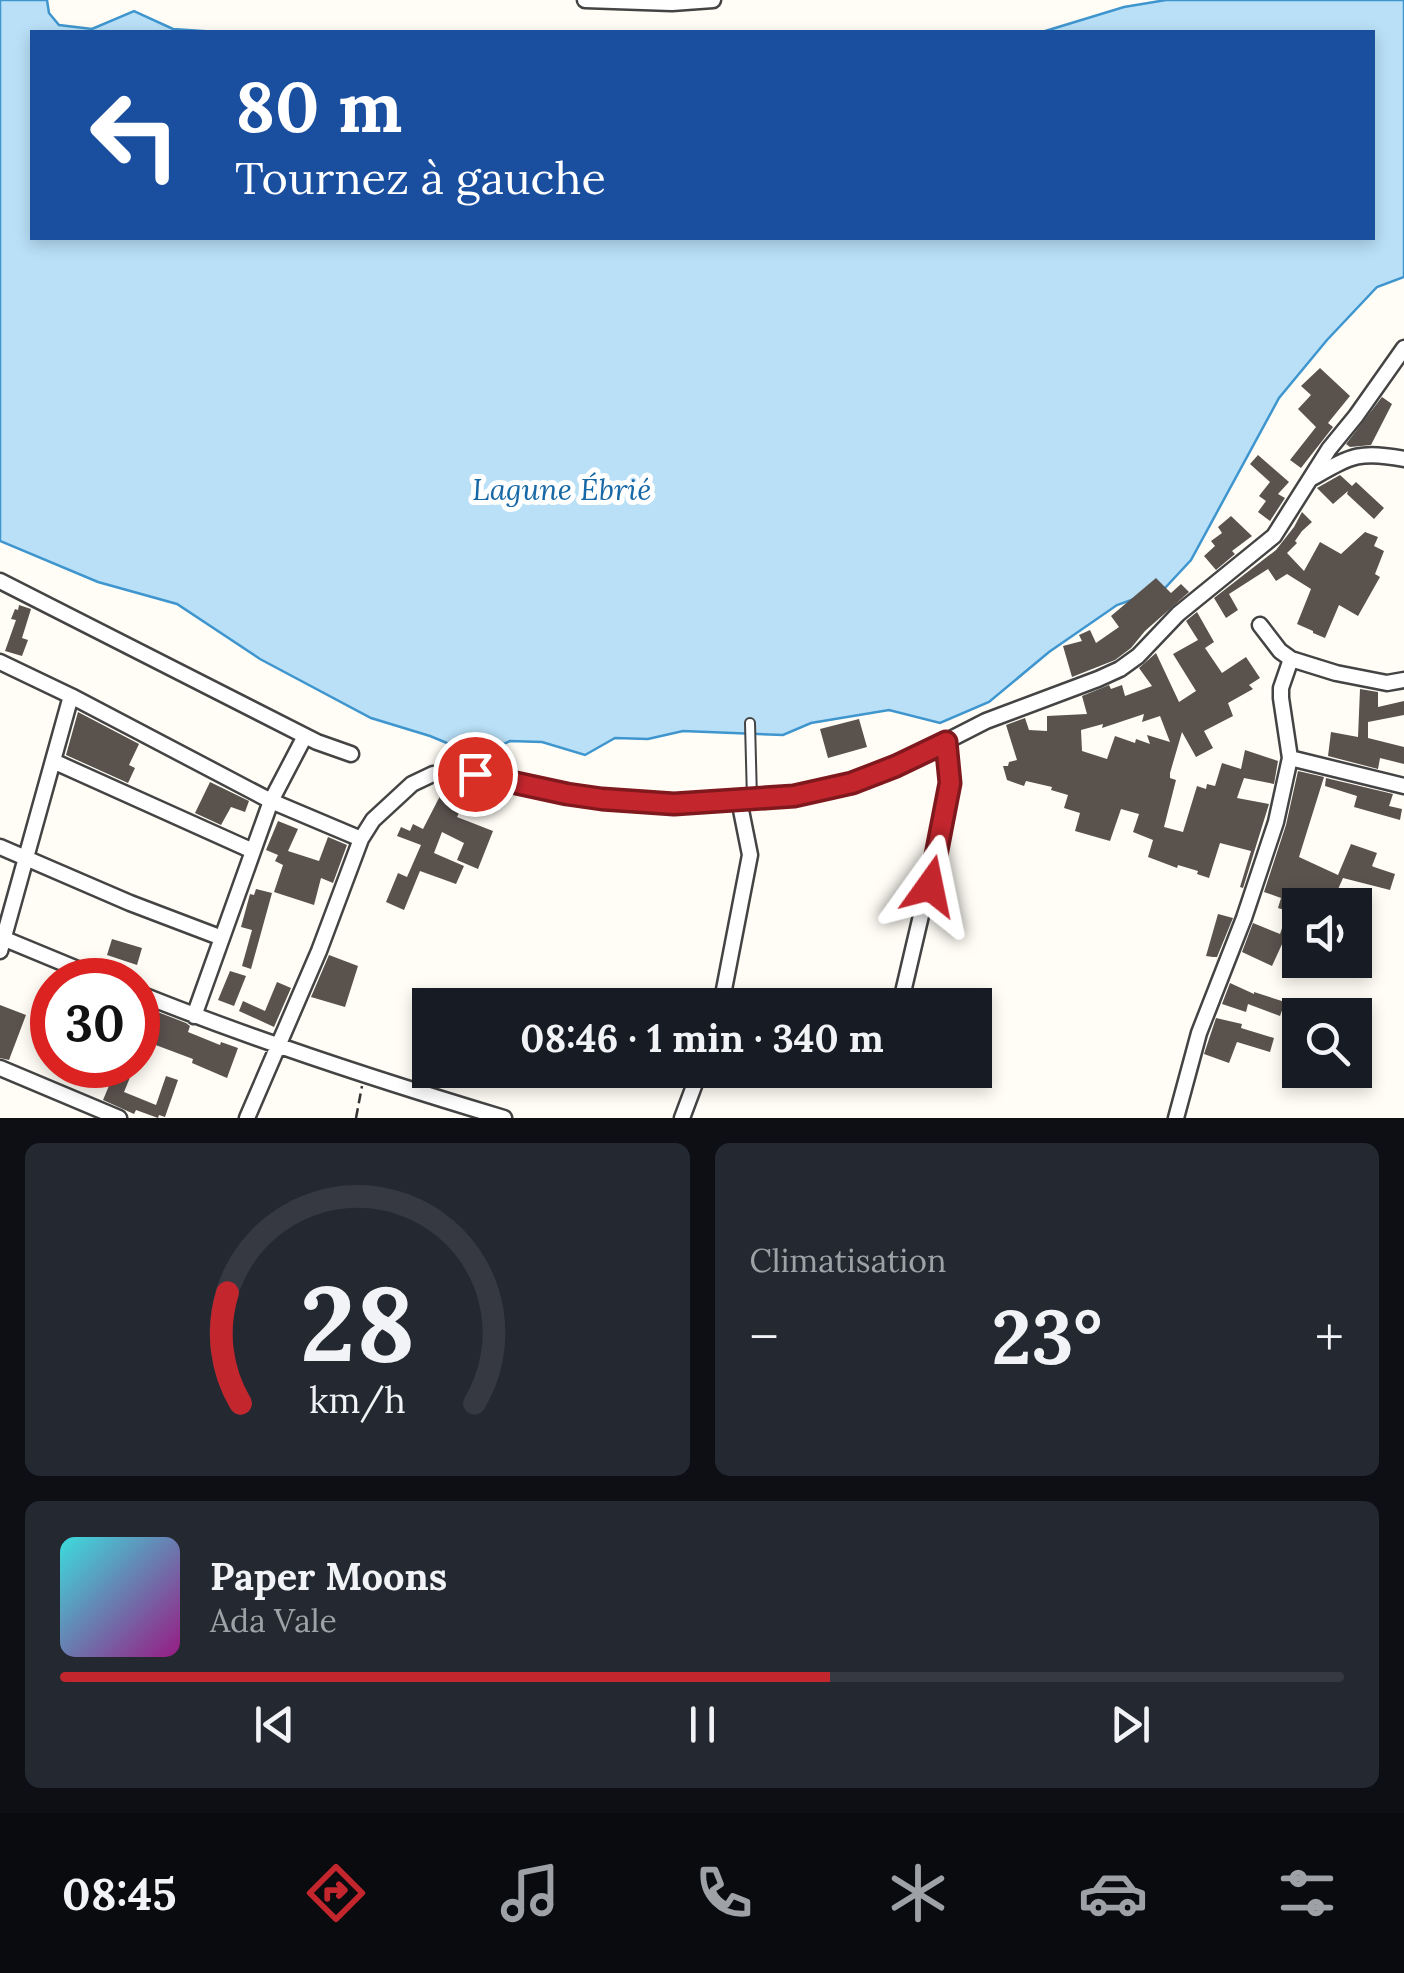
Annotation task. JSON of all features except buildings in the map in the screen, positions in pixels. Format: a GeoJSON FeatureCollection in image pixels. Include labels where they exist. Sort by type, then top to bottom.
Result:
{"type":"FeatureCollection","features":[{"type":"Feature","properties":{"kind":"street"},"geometry":{"type":"LineString","coordinates":[[585,0],[713,0]]}},
{"type":"Feature","properties":{"kind":"street"},"geometry":{"type":"LineString","coordinates":[[247,1118],[319,951],[361,839],[373,820],[412,784],[433,774],[489,776],[567,794],[674,804],[794,796],[838,787],[896,766],[986,720],[1098,679],[1138,656],[1178,614],[1274,536],[1328,450],[1404,348]]}},
{"type":"Feature","properties":{"kind":"street"},"geometry":{"type":"LineString","coordinates":[[1312,478],[1367,453],[1404,458]]}},
{"type":"Feature","properties":{"kind":"street"},"geometry":{"type":"LineString","coordinates":[[0,581],[306,736],[351,754]]}},
{"type":"Feature","properties":{"kind":"street"},"geometry":{"type":"LineString","coordinates":[[1260,626],[1280,651],[1292,659],[1387,683],[1404,680]]}},
{"type":"Feature","properties":{"kind":"street"},"geometry":{"type":"LineString","coordinates":[[1176,1118],[1200,1033],[1276,822],[1290,758],[1280,698],[1292,659]]}},
{"type":"Feature","properties":{"kind":"street"},"geometry":{"type":"LineString","coordinates":[[0,662],[271,800],[361,839]]}},
{"type":"Feature","properties":{"kind":"street"},"geometry":{"type":"LineString","coordinates":[[44,958],[1,942],[72,696]]}},
{"type":"Feature","properties":{"kind":"street"},"geometry":{"type":"LineString","coordinates":[[194,1016],[271,800],[306,736]]}},
{"type":"Feature","properties":{"kind":"street"},"geometry":{"type":"LineString","coordinates":[[904,988],[946,809],[950,783],[946,742]]}},
{"type":"Feature","properties":{"kind":"street"},"geometry":{"type":"LineString","coordinates":[[1290,758],[1404,786]]}},
{"type":"Feature","properties":{"kind":"street"},"geometry":{"type":"LineString","coordinates":[[52,761],[253,851]]}},
{"type":"Feature","properties":{"kind":"street"},"geometry":{"type":"LineString","coordinates":[[724,988],[750,855],[746,800]]}},
{"type":"Feature","properties":{"kind":"street"},"geometry":{"type":"LineString","coordinates":[[0,847],[222,938]]}},
{"type":"Feature","properties":{"kind":"street"},"geometry":{"type":"LineString","coordinates":[[160,1003],[501,1118]]}},
{"type":"Feature","properties":{"kind":"street"},"geometry":{"type":"LineString","coordinates":[[0,1068],[119,1118]]}},
{"type":"Feature","properties":{"kind":"street"},"geometry":{"type":"LineString","coordinates":[[682,1118],[693,1088]]}},
{"type":"Feature","properties":{"kind":"lane"},"geometry":{"type":"LineString","coordinates":[[746,800],[750,723]]}},
{"type":"Feature","properties":{"kind":"path"},"geometry":{"type":"LineString","coordinates":[[356,1118],[364,1074]]}},
{"type":"Feature","properties":{"kind":"water","name":"Lagune Ébrié"},"geometry":{"type":"Polygon","coordinates":[[[0,0],[47,0],[49,13],[59,25],[92,29],[134,11],[173,29],[188,30],[30,30],[30,240],[1375,240],[1375,30],[1049,30],[1124,7],[1166,0],[1404,0],[1404,277],[1377,287],[1279,398],[1191,560],[1165,588],[1117,605],[1049,652],[989,702],[940,723],[889,710],[811,723],[783,735],[683,731],[648,739],[615,738],[585,755],[542,742],[510,741],[478,756],[371,718],[260,659],[177,604],[98,582],[0,541],[0,0]]]}},
{"type":"Feature","properties":{"kind":"route"},"geometry":{"type":"LineString","coordinates":[[475,774],[567,794],[674,804],[794,796],[852,783],[946,742],[950,783],[930,886]]}}]}
